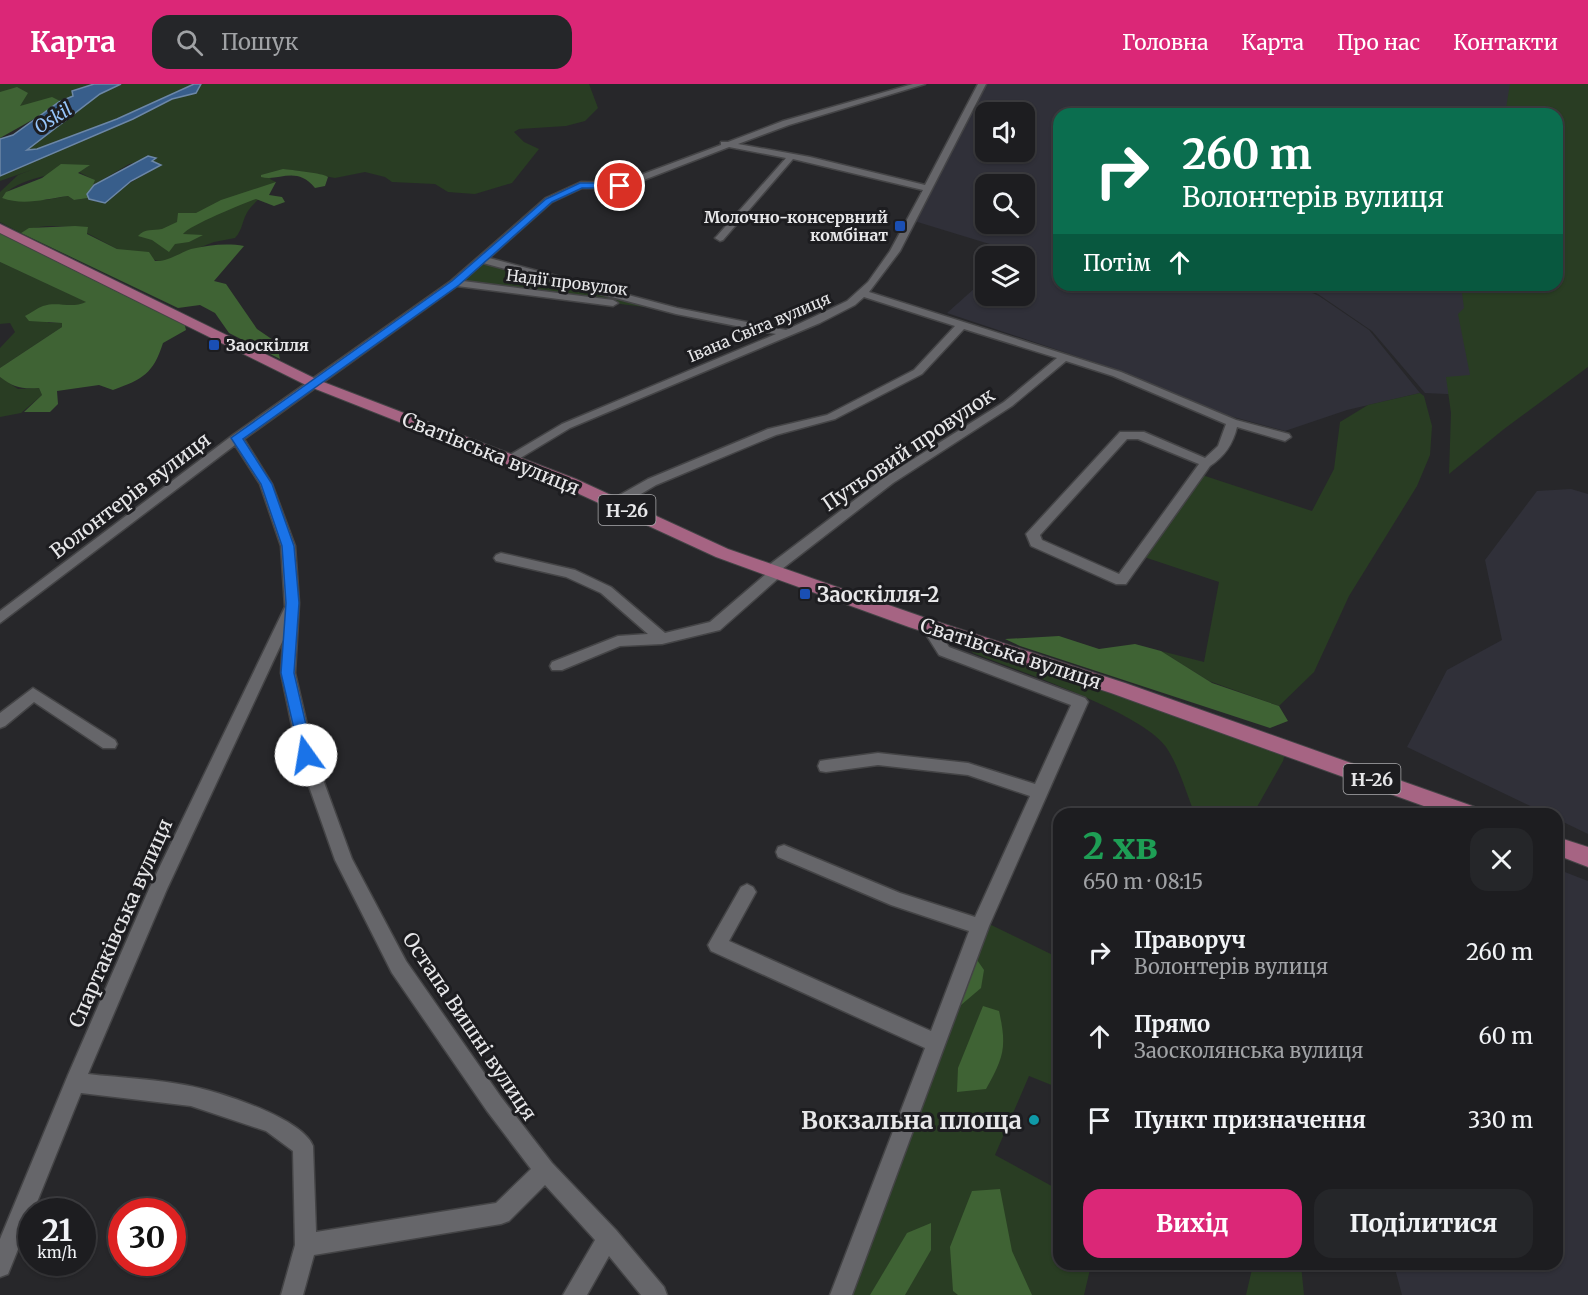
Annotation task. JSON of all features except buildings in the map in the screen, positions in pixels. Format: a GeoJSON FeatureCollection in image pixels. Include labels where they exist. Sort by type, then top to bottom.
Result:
{"type":"FeatureCollection","features":[{"type":"Feature","properties":{"kind":"main road","name":"Сватівська вулиця"},"geometry":{"type":"LineString","coordinates":[[0,228],[313,382],[512,459],[722,553],[927,625],[1118,688],[1453,808]]}},
{"type":"Feature","properties":{"kind":"main road"},"geometry":{"type":"LineString","coordinates":[[1563,848],[1588,857]]}},
{"type":"Feature","properties":{"kind":"street","name":"Волонтерів вулиця"},"geometry":{"type":"LineString","coordinates":[[0,618],[313,382],[455,283],[549,200],[580,186],[620,186],[724,144],[786,123],[921,84]]}},
{"type":"Feature","properties":{"kind":"street","name":"Івана Світа вулиця"},"geometry":{"type":"LineString","coordinates":[[512,459],[566,426],[787,333],[851,303],[872,284],[895,251],[982,84]]}},
{"type":"Feature","properties":{"kind":"street"},"geometry":{"type":"LineString","coordinates":[[724,144],[927,188]]}},
{"type":"Feature","properties":{"kind":"street"},"geometry":{"type":"LineString","coordinates":[[720,238],[791,158]]}},
{"type":"Feature","properties":{"kind":"street","name":"Надії провулок"},"geometry":{"type":"LineString","coordinates":[[483,260],[676,311],[787,333]]}},
{"type":"Feature","properties":{"kind":"street","name":"Надії провулок"},"geometry":{"type":"LineString","coordinates":[[455,283],[676,311]]}},
{"type":"Feature","properties":{"kind":"street"},"geometry":{"type":"LineString","coordinates":[[863,292],[1117,374],[1232,422],[1285,437]]}},
{"type":"Feature","properties":{"kind":"street"},"geometry":{"type":"LineString","coordinates":[[614,504],[652,482],[772,432],[831,417],[918,372],[962,325]]}},
{"type":"Feature","properties":{"kind":"street","name":"Путьовий провулок"},"geometry":{"type":"LineString","coordinates":[[557,666],[618,641],[662,639],[715,626],[773,571],[889,480],[1008,404],[1065,357]]}},
{"type":"Feature","properties":{"kind":"street"},"geometry":{"type":"LineString","coordinates":[[1206,463],[1140,435],[1125,435],[1033,534],[1036,543],[1121,581],[1206,463],[1221,454],[1228,443],[1232,422]]}},
{"type":"Feature","properties":{"kind":"street","name":"Остапа Вишні вулиця"},"geometry":{"type":"LineString","coordinates":[[237,438],[267,484],[288,546],[292,603],[288,673],[306,755],[344,860],[399,967],[545,1170],[608,1238],[656,1295]]}},
{"type":"Feature","properties":{"kind":"street"},"geometry":{"type":"LineString","coordinates":[[501,558],[570,573],[606,590],[662,639]]}},
{"type":"Feature","properties":{"kind":"street","name":"Спартаківська вулиця"},"geometry":{"type":"LineString","coordinates":[[0,1266],[75,1082],[158,889],[292,603]]}},
{"type":"Feature","properties":{"kind":"street"},"geometry":{"type":"LineString","coordinates":[[841,1295],[980,926],[1041,794],[1080,702],[944,651],[927,625]]}},
{"type":"Feature","properties":{"kind":"street"},"geometry":{"type":"LineString","coordinates":[[0,722],[33,694],[109,744]]}},
{"type":"Feature","properties":{"kind":"street"},"geometry":{"type":"LineString","coordinates":[[826,766],[878,759],[968,769],[1041,794]]}},
{"type":"Feature","properties":{"kind":"street"},"geometry":{"type":"LineString","coordinates":[[784,852],[897,900],[980,926]]}},
{"type":"Feature","properties":{"kind":"street"},"geometry":{"type":"LineString","coordinates":[[747,892],[717,945],[936,1043]]}},
{"type":"Feature","properties":{"kind":"street"},"geometry":{"type":"LineString","coordinates":[[75,1082],[191,1096],[272,1123],[303,1146],[306,1245],[292,1295]]}},
{"type":"Feature","properties":{"kind":"street"},"geometry":{"type":"LineString","coordinates":[[306,1245],[501,1213],[545,1170]]}},
{"type":"Feature","properties":{"kind":"street"},"geometry":{"type":"LineString","coordinates":[[574,1295],[608,1238]]}},
{"type":"Feature","properties":{"kind":"shaded area"},"geometry":{"type":"Polygon","coordinates":[[[983,84],[1588,84],[1588,342],[1489,396],[1425,393],[1372,331],[1311,291],[1563,291],[1563,108],[1053,108],[1053,291],[1308,291],[1369,330],[1420,393],[1347,410],[1285,431],[1226,415],[1097,363],[947,313],[975,288],[975,306],[1035,306],[1035,246],[996,246],[911,220],[983,84]]]}},
{"type":"Feature","properties":{"kind":"shaded area"},"geometry":{"type":"Polygon","coordinates":[[[1571,489],[1588,494],[1588,834],[1563,822],[1563,808],[1534,808],[1407,747],[1447,670],[1502,640],[1485,560],[1537,491],[1571,489]]]}},
{"type":"Feature","properties":{"kind":"shaded area"},"geometry":{"type":"Polygon","coordinates":[[[1563,871],[1588,881],[1588,1295],[1402,1295],[1395,1270],[1563,1270],[1563,871]]]}},
{"type":"Feature","properties":{"kind":"green space"},"geometry":{"type":"Polygon","coordinates":[[[0,84],[95,84],[72,91],[73,95],[66,101],[0,117],[0,84]]]}},
{"type":"Feature","properties":{"kind":"green space"},"geometry":{"type":"Polygon","coordinates":[[[121,84],[194,84],[117,119],[37,149],[27,150],[100,94],[121,84]]]}},
{"type":"Feature","properties":{"kind":"green space"},"geometry":{"type":"Polygon","coordinates":[[[201,84],[589,84],[598,108],[585,121],[566,126],[519,129],[514,132],[524,142],[539,149],[512,183],[475,194],[448,192],[435,184],[392,182],[385,177],[365,172],[335,178],[292,170],[277,171],[270,179],[276,182],[250,208],[235,238],[214,242],[162,262],[117,249],[87,233],[88,228],[45,226],[21,233],[0,222],[0,192],[18,175],[34,169],[0,181],[0,175],[133,119],[172,99],[196,93],[201,84]],[[155,158],[129,164],[94,185],[94,180],[79,172],[87,167],[40,177],[17,185],[2,198],[46,200],[68,196],[74,200],[88,198],[97,202],[161,165],[151,161],[155,158]]]}},
{"type":"Feature","properties":{"kind":"green space"},"geometry":{"type":"Polygon","coordinates":[[[1510,84],[1588,84],[1588,367],[1504,429],[1449,474],[1451,413],[1446,377],[1470,375],[1458,314],[1464,308],[1462,291],[1563,291],[1563,108],[1506,108],[1510,84]]]}},
{"type":"Feature","properties":{"kind":"green space"},"geometry":{"type":"Polygon","coordinates":[[[17,87],[28,93],[20,106],[52,97],[60,101],[50,110],[0,138],[0,92],[17,87]]]}},
{"type":"Feature","properties":{"kind":"green space"},"geometry":{"type":"Polygon","coordinates":[[[61,164],[90,165],[78,173],[95,180],[88,198],[74,200],[68,196],[26,202],[2,198],[6,192],[42,178],[61,164]]]}},
{"type":"Feature","properties":{"kind":"green space"},"geometry":{"type":"Polygon","coordinates":[[[283,169],[328,177],[325,186],[315,188],[301,177],[261,177],[261,175],[283,169]]]}},
{"type":"Feature","properties":{"kind":"green space"},"geometry":{"type":"Polygon","coordinates":[[[276,182],[269,195],[282,197],[285,202],[274,206],[256,199],[205,220],[183,234],[203,235],[189,242],[175,244],[169,252],[152,240],[138,236],[143,232],[162,229],[177,222],[178,213],[196,213],[221,200],[276,182]]]}},
{"type":"Feature","properties":{"kind":"green space"},"geometry":{"type":"Polygon","coordinates":[[[88,227],[87,234],[117,249],[149,252],[155,261],[204,246],[244,246],[214,281],[226,284],[257,329],[276,342],[280,359],[229,333],[215,313],[200,305],[178,308],[21,233],[29,228],[88,227]]]}},
{"type":"Feature","properties":{"kind":"green space"},"geometry":{"type":"Polygon","coordinates":[[[0,231],[184,322],[186,330],[163,343],[151,369],[132,382],[113,390],[99,385],[57,391],[58,404],[50,412],[24,412],[42,395],[39,388],[23,388],[10,384],[0,377],[0,368],[62,327],[62,323],[29,321],[25,316],[49,305],[75,305],[86,302],[0,262],[0,231]]]}},
{"type":"Feature","properties":{"kind":"green space"},"geometry":{"type":"Polygon","coordinates":[[[483,260],[676,311],[455,283],[483,260]]]}},
{"type":"Feature","properties":{"kind":"green space"},"geometry":{"type":"Polygon","coordinates":[[[0,262],[87,302],[47,323],[62,323],[62,327],[0,368],[0,348],[15,332],[10,323],[0,324],[0,262]]]}},
{"type":"Feature","properties":{"kind":"green space"},"geometry":{"type":"Polygon","coordinates":[[[0,377],[18,389],[39,388],[42,395],[21,413],[0,417],[0,377]]]}},
{"type":"Feature","properties":{"kind":"green space"},"geometry":{"type":"Polygon","coordinates":[[[1420,393],[1424,396],[1432,426],[1430,455],[1417,486],[1349,596],[1314,672],[1279,706],[1209,681],[1161,651],[1204,662],[1219,582],[1144,557],[1199,474],[1312,511],[1334,469],[1340,422],[1368,405],[1420,393]]]}},
{"type":"Feature","properties":{"kind":"green space"},"geometry":{"type":"Polygon","coordinates":[[[1059,636],[1099,649],[1135,644],[1161,651],[1212,683],[1279,706],[1288,721],[1270,728],[1020,646],[1005,639],[1059,636]]]}},
{"type":"Feature","properties":{"kind":"green space"},"geometry":{"type":"Polygon","coordinates":[[[967,645],[1285,753],[1283,761],[1256,808],[1193,808],[1171,754],[1153,734],[1106,706],[973,653],[967,645]]]}},
{"type":"Feature","properties":{"kind":"green space"},"geometry":{"type":"Polygon","coordinates":[[[983,921],[1053,955],[1053,1086],[1029,1076],[995,1155],[1053,1187],[1053,1270],[1090,1270],[1084,1295],[840,1295],[983,921]]]}},
{"type":"Feature","properties":{"kind":"green space"},"geometry":{"type":"Polygon","coordinates":[[[975,957],[984,970],[981,988],[961,1005],[957,1002],[975,957]]]}},
{"type":"Feature","properties":{"kind":"green space"},"geometry":{"type":"Polygon","coordinates":[[[983,1006],[999,1011],[1003,1034],[1000,1060],[986,1089],[957,1092],[958,1068],[983,1006]]]}},
{"type":"Feature","properties":{"kind":"green space"},"geometry":{"type":"Polygon","coordinates":[[[1000,1189],[1012,1251],[1032,1295],[958,1295],[953,1291],[950,1247],[972,1191],[1000,1189]]]}},
{"type":"Feature","properties":{"kind":"green space"},"geometry":{"type":"Polygon","coordinates":[[[931,1223],[931,1250],[905,1295],[870,1295],[907,1233],[931,1223]]]}},
{"type":"Feature","properties":{"kind":"green space"},"geometry":{"type":"Polygon","coordinates":[[[1252,1270],[1302,1270],[1304,1295],[1246,1295],[1252,1270]]]}},
{"type":"Feature","properties":{"kind":"water","name":"Oskil"},"geometry":{"type":"Polygon","coordinates":[[[94,84],[121,84],[100,94],[27,150],[37,149],[117,119],[194,84],[201,84],[196,93],[172,99],[133,119],[0,176],[0,139],[13,135],[59,102],[73,96],[72,91],[94,84]]]}},
{"type":"Feature","properties":{"kind":"water"},"geometry":{"type":"Polygon","coordinates":[[[148,156],[156,158],[152,161],[161,165],[131,181],[105,203],[89,199],[87,194],[94,185],[148,156]]]}},
{"type":"Feature","properties":{"kind":"place","name":"Молочно-консервний комбінат"},"geometry":{"type":"Point","coordinates":[900,226]}},
{"type":"Feature","properties":{"kind":"place","name":"Заоскілля"},"geometry":{"type":"Point","coordinates":[214,345]}},
{"type":"Feature","properties":{"kind":"place","name":"Заоскілля-2"},"geometry":{"type":"Point","coordinates":[805,594]}},
{"type":"Feature","properties":{"kind":"place","name":"Вокзальна площа"},"geometry":{"type":"Point","coordinates":[1034,1120]}},
{"type":"Feature","properties":{"kind":"route"},"geometry":{"type":"LineString","coordinates":[[306,755],[288,673],[292,603],[288,546],[267,484],[237,438],[455,283],[549,200],[580,186],[620,186]]}}]}
